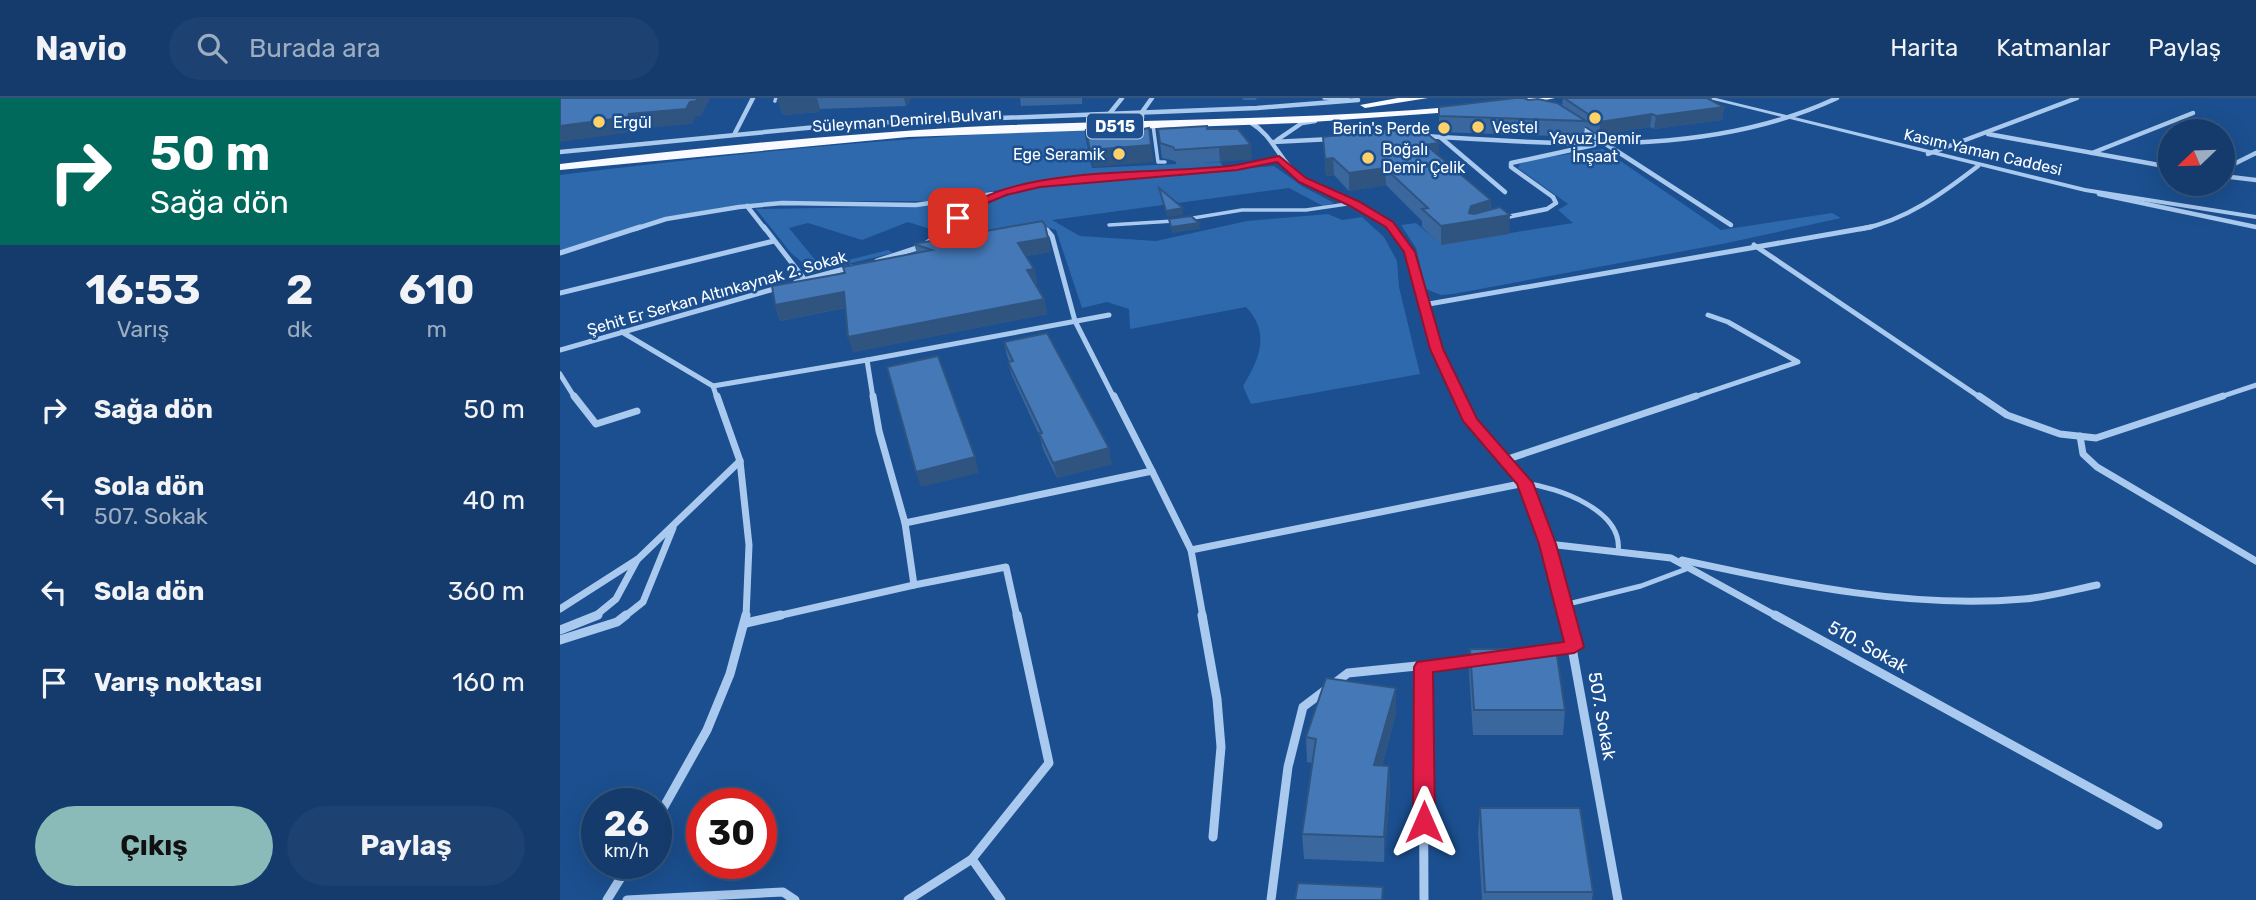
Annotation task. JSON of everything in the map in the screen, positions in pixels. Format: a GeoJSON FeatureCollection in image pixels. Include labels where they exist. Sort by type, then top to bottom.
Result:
{"type":"FeatureCollection","features":[{"type":"Feature","properties":{"kind":"highway","name":"Süleyman Demirel Bulvarı"},"geometry":{"type":"LineString","coordinates":[[961,129],[1110,116],[1318,110],[1423,98]]}},
{"type":"Feature","properties":{"kind":"highway"},"geometry":{"type":"LineString","coordinates":[[1508,103],[1548,99]]}},
{"type":"Feature","properties":{"kind":"highway","name":"Süleyman Demirel Bulvarı"},"geometry":{"type":"LineString","coordinates":[[961,129],[1328,119],[1474,108]]}},
{"type":"Feature","properties":{"kind":"highway"},"geometry":{"type":"LineString","coordinates":[[560,157],[796,133],[961,129]]}},
{"type":"Feature","properties":{"kind":"highway"},"geometry":{"type":"LineString","coordinates":[[560,169],[961,129]]}},
{"type":"Feature","properties":{"kind":"street"},"geometry":{"type":"LineString","coordinates":[[735,133],[753,98]]}},
{"type":"Feature","properties":{"kind":"street"},"geometry":{"type":"LineString","coordinates":[[560,157],[735,133],[915,120],[1110,116],[1122,98]]}},
{"type":"Feature","properties":{"kind":"street"},"geometry":{"type":"LineString","coordinates":[[1142,115],[1152,98]]}},
{"type":"Feature","properties":{"kind":"street","name":"Kasım Yaman Caddesi"},"geometry":{"type":"LineString","coordinates":[[1708,98],[1928,154],[2085,190],[2256,217]]}},
{"type":"Feature","properties":{"kind":"street"},"geometry":{"type":"LineString","coordinates":[[1412,135],[1605,142],[1665,141],[1729,134],[1796,119],[1837,98]]}},
{"type":"Feature","properties":{"kind":"street"},"geometry":{"type":"LineString","coordinates":[[1928,154],[1988,134],[2077,98]]}},
{"type":"Feature","properties":{"kind":"street"},"geometry":{"type":"LineString","coordinates":[[1142,115],[1358,100]]}},
{"type":"Feature","properties":{"kind":"street"},"geometry":{"type":"LineString","coordinates":[[1508,103],[1531,107]]}},
{"type":"Feature","properties":{"kind":"street"},"geometry":{"type":"LineString","coordinates":[[2091,153],[2193,113]]}},
{"type":"Feature","properties":{"kind":"street"},"geometry":{"type":"LineString","coordinates":[[1273,142],[1302,123],[1328,119]]}},
{"type":"Feature","properties":{"kind":"street","name":"507. Sokak"},"geometry":{"type":"LineString","coordinates":[[1250,122],[1267,132],[1279,158],[1303,180],[1354,204],[1389,225],[1409,252],[1437,349],[1471,421],[1525,483],[1548,544],[1574,647],[1618,900]]}},
{"type":"Feature","properties":{"kind":"street"},"geometry":{"type":"LineString","coordinates":[[1572,122],[1731,225]]}},
{"type":"Feature","properties":{"kind":"street"},"geometry":{"type":"LineString","coordinates":[[1988,134],[2158,165]]}},
{"type":"Feature","properties":{"kind":"street"},"geometry":{"type":"LineString","coordinates":[[1440,137],[1505,192]]}},
{"type":"Feature","properties":{"kind":"street"},"geometry":{"type":"LineString","coordinates":[[1273,142],[1341,139]]}},
{"type":"Feature","properties":{"kind":"street"},"geometry":{"type":"LineString","coordinates":[[1493,221],[1556,204],[1553,197],[1511,167],[1511,163],[1605,142]]}},
{"type":"Feature","properties":{"kind":"street"},"geometry":{"type":"LineString","coordinates":[[2235,164],[2256,153]]}},
{"type":"Feature","properties":{"kind":"street","name":"Şehit Er Serkan Altınkaynak 2. Sokak"},"geometry":{"type":"LineString","coordinates":[[873,262],[920,247],[944,233],[981,202],[1002,193],[1063,180],[1237,167],[1279,158]]}},
{"type":"Feature","properties":{"kind":"street"},"geometry":{"type":"LineString","coordinates":[[1423,305],[1754,245],[1884,225],[1940,195],[1978,166]]}},
{"type":"Feature","properties":{"kind":"street"},"geometry":{"type":"LineString","coordinates":[[2235,178],[2256,180]]}},
{"type":"Feature","properties":{"kind":"street"},"geometry":{"type":"LineString","coordinates":[[2085,190],[2162,209],[2256,227]]}},
{"type":"Feature","properties":{"kind":"street"},"geometry":{"type":"LineString","coordinates":[[560,253],[666,219],[747,206],[782,203],[916,205],[1002,193]]}},
{"type":"Feature","properties":{"kind":"street"},"geometry":{"type":"LineString","coordinates":[[747,206],[805,280]]}},
{"type":"Feature","properties":{"kind":"street"},"geometry":{"type":"LineString","coordinates":[[1025,231],[1047,230],[1052,236],[1075,321],[1191,550],[1217,699],[1221,747],[1213,837]]}},
{"type":"Feature","properties":{"kind":"street"},"geometry":{"type":"LineString","coordinates":[[560,293],[774,241]]}},
{"type":"Feature","properties":{"kind":"street"},"geometry":{"type":"LineString","coordinates":[[1754,245],[2007,415],[2060,434],[2096,438],[2256,386]]}},
{"type":"Feature","properties":{"kind":"street"},"geometry":{"type":"LineString","coordinates":[[886,259],[932,251]]}},
{"type":"Feature","properties":{"kind":"street","name":"Şehit Er Serkan Altınkaynak 2. Sokak"},"geometry":{"type":"LineString","coordinates":[[560,350],[859,266]]}},
{"type":"Feature","properties":{"kind":"street"},"geometry":{"type":"LineString","coordinates":[[713,386],[1109,315]]}},
{"type":"Feature","properties":{"kind":"street"},"geometry":{"type":"LineString","coordinates":[[1505,460],[1798,362],[1728,322],[1708,315]]}},
{"type":"Feature","properties":{"kind":"street"},"geometry":{"type":"LineString","coordinates":[[622,332],[713,386],[740,461],[749,545],[746,623],[730,674],[707,730],[672,792]]}},
{"type":"Feature","properties":{"kind":"street"},"geometry":{"type":"LineString","coordinates":[[867,360],[879,431],[905,523],[914,585]]}},
{"type":"Feature","properties":{"kind":"street"},"geometry":{"type":"LineString","coordinates":[[560,374],[564,389],[596,424],[637,411]]}},
{"type":"Feature","properties":{"kind":"street"},"geometry":{"type":"LineString","coordinates":[[2080,436],[2082,455],[2097,467],[2256,561]]}},
{"type":"Feature","properties":{"kind":"street"},"geometry":{"type":"LineString","coordinates":[[560,609],[638,559],[740,461]]}},
{"type":"Feature","properties":{"kind":"street"},"geometry":{"type":"LineString","coordinates":[[905,523],[1152,471]]}},
{"type":"Feature","properties":{"kind":"street"},"geometry":{"type":"LineString","coordinates":[[1191,550],[1525,483]]}},
{"type":"Feature","properties":{"kind":"street"},"geometry":{"type":"LineString","coordinates":[[560,640],[617,622],[643,602],[674,524]]}},
{"type":"Feature","properties":{"kind":"street","name":"510. Sokak"},"geometry":{"type":"LineString","coordinates":[[1548,544],[1671,558],[2158,825]]}},
{"type":"Feature","properties":{"kind":"street"},"geometry":{"type":"LineString","coordinates":[[1671,558],[1752,575],[1910,600],[2023,599],[2097,585]]}},
{"type":"Feature","properties":{"kind":"street"},"geometry":{"type":"LineString","coordinates":[[560,630],[588,621],[610,609],[619,598],[638,559]]}},
{"type":"Feature","properties":{"kind":"street"},"geometry":{"type":"LineString","coordinates":[[746,623],[1006,567],[1049,763],[972,859],[908,900]]}},
{"type":"Feature","properties":{"kind":"street"},"geometry":{"type":"LineString","coordinates":[[1533,652],[1574,647]]}},
{"type":"Feature","properties":{"kind":"street"},"geometry":{"type":"LineString","coordinates":[[1271,900],[1288,767],[1303,707],[1348,673],[1492,658]]}},
{"type":"Feature","properties":{"kind":"street"},"geometry":{"type":"LineString","coordinates":[[1423,667],[1424,900]]}},
{"type":"Feature","properties":{"kind":"street"},"geometry":{"type":"LineString","coordinates":[[972,859],[1001,900]]}},
{"type":"Feature","properties":{"kind":"street"},"geometry":{"type":"LineString","coordinates":[[607,900],[620,879]]}},
{"type":"Feature","properties":{"kind":"street"},"geometry":{"type":"LineString","coordinates":[[627,900],[783,891],[794,900]]}},
{"type":"Feature","properties":{"kind":"lane"},"geometry":{"type":"LineString","coordinates":[[1324,98],[1358,100]]}},
{"type":"Feature","properties":{"kind":"lane"},"geometry":{"type":"LineString","coordinates":[[1153,125],[1158,162],[1165,162]]}},
{"type":"Feature","properties":{"kind":"lane"},"geometry":{"type":"LineString","coordinates":[[1109,225],[1145,225],[1242,210],[1306,209],[1354,204]]}},
{"type":"Feature","properties":{"kind":"lane"},"geometry":{"type":"LineString","coordinates":[[1525,483],[1549,487],[1608,519],[1620,539],[1618,552]]}},
{"type":"Feature","properties":{"kind":"lane"},"geometry":{"type":"LineString","coordinates":[[1564,605],[1641,586],[1689,568]]}},
{"type":"Feature","properties":{"kind":"shaded area"},"geometry":{"type":"Polygon","coordinates":[[[1084,130],[1092,168],[1220,162],[1223,166],[1066,178],[937,201],[783,201],[739,205],[668,217],[560,251],[560,175],[822,146],[1084,130]]]}},
{"type":"Feature","properties":{"kind":"shaded area"},"geometry":{"type":"Polygon","coordinates":[[[1603,149],[1721,230],[1832,213],[1841,218],[1727,243],[1453,294],[1441,295],[1426,289],[1416,248],[1401,225],[1416,223],[1441,244],[1573,223],[1558,210],[1568,204],[1518,168],[1520,164],[1534,159],[1603,149]]]}},
{"type":"Feature","properties":{"kind":"shaded area"},"geometry":{"type":"Polygon","coordinates":[[[1274,166],[1302,186],[1334,203],[1323,206],[1289,188],[1052,220],[1080,236],[1156,241],[1247,221],[1328,214],[1342,220],[1362,217],[1384,237],[1397,261],[1399,287],[1420,374],[1251,404],[1243,386],[1258,356],[1260,337],[1254,317],[1246,307],[1130,329],[1129,309],[1107,302],[1082,308],[1056,230],[1047,227],[977,233],[905,256],[949,236],[982,205],[1020,191],[1073,181],[1274,166]]]}},
{"type":"Feature","properties":{"kind":"shaded area"},"geometry":{"type":"Polygon","coordinates":[[[982,197],[962,207],[931,235],[930,229],[908,222],[862,240],[808,223],[789,228],[821,267],[888,250],[893,253],[814,272],[791,253],[756,209],[926,206],[982,197]]]}},
{"type":"Feature","properties":{"kind":"building"},"geometry":{"type":"Polygon","coordinates":[[[560,98],[698,98],[690,102],[686,109],[629,114],[628,117],[560,126],[560,98]]]}},
{"type":"Feature","properties":{"kind":"building"},"geometry":{"type":"Polygon","coordinates":[[[1515,98],[1557,103],[1586,121],[1439,116],[1439,107],[1515,98]]]}},
{"type":"Feature","properties":{"kind":"building"},"geometry":{"type":"Polygon","coordinates":[[[1564,98],[1707,98],[1724,107],[1600,122],[1564,98]]]}},
{"type":"Feature","properties":{"kind":"building"},"geometry":{"type":"Polygon","coordinates":[[[1142,125],[1143,129],[1149,128],[1151,145],[1090,150],[1086,130],[1142,125]]]}},
{"type":"Feature","properties":{"kind":"building"},"geometry":{"type":"Polygon","coordinates":[[[1416,125],[1439,143],[1426,145],[1491,200],[1471,206],[1469,213],[1500,207],[1510,215],[1441,226],[1422,209],[1428,208],[1385,168],[1349,173],[1333,158],[1325,159],[1323,137],[1416,125]]]}},
{"type":"Feature","properties":{"kind":"building"},"geometry":{"type":"Polygon","coordinates":[[[1207,126],[1207,129],[1238,129],[1251,145],[1175,150],[1160,143],[1158,129],[1207,126]]]}},
{"type":"Feature","properties":{"kind":"building"},"geometry":{"type":"Polygon","coordinates":[[[1159,188],[1183,208],[1166,211],[1159,188]]]}},
{"type":"Feature","properties":{"kind":"building"},"geometry":{"type":"Polygon","coordinates":[[[1191,216],[1199,223],[1171,227],[1169,219],[1191,216]]]}},
{"type":"Feature","properties":{"kind":"building"},"geometry":{"type":"Polygon","coordinates":[[[1042,221],[1048,238],[1018,243],[1034,269],[1027,270],[1044,299],[848,337],[844,292],[775,305],[772,286],[845,273],[843,267],[932,250],[914,244],[1042,221]]]}},
{"type":"Feature","properties":{"kind":"building"},"geometry":{"type":"Polygon","coordinates":[[[1047,333],[1109,448],[1053,463],[1039,433],[1042,433],[1008,362],[1013,361],[1004,342],[1047,333]]]}},
{"type":"Feature","properties":{"kind":"building"},"geometry":{"type":"Polygon","coordinates":[[[938,356],[975,457],[916,472],[887,367],[938,356]]]}},
{"type":"Feature","properties":{"kind":"building"},"geometry":{"type":"Polygon","coordinates":[[[1470,649],[1556,649],[1565,710],[1474,710],[1470,649]]]}},
{"type":"Feature","properties":{"kind":"building"},"geometry":{"type":"Polygon","coordinates":[[[1326,678],[1396,688],[1374,765],[1389,766],[1384,837],[1302,834],[1316,739],[1306,737],[1326,678]]]}},
{"type":"Feature","properties":{"kind":"building"},"geometry":{"type":"Polygon","coordinates":[[[1480,808],[1580,808],[1593,892],[1485,892],[1480,808]]]}},
{"type":"Feature","properties":{"kind":"building"},"geometry":{"type":"Polygon","coordinates":[[[1298,883],[1383,887],[1382,900],[1295,900],[1298,883]]]}},
{"type":"Feature","properties":{"kind":"place","name":"Yavuz Demir İnşaat"},"geometry":{"type":"Point","coordinates":[1595,118]}},
{"type":"Feature","properties":{"kind":"place","name":"Ergül"},"geometry":{"type":"Point","coordinates":[599,122]}},
{"type":"Feature","properties":{"kind":"place","name":"Vestel"},"geometry":{"type":"Point","coordinates":[1478,127]}},
{"type":"Feature","properties":{"kind":"place","name":"Berin's Perde"},"geometry":{"type":"Point","coordinates":[1444,128]}},
{"type":"Feature","properties":{"kind":"place","name":"Ege Seramik"},"geometry":{"type":"Point","coordinates":[1119,154]}},
{"type":"Feature","properties":{"kind":"place","name":"Boğalı Demir Çelik"},"geometry":{"type":"Point","coordinates":[1368,158]}},
{"type":"Feature","properties":{"kind":"route"},"geometry":{"type":"LineString","coordinates":[[958,218],[981,202],[1002,193],[1040,184],[1237,167],[1279,158],[1303,180],[1354,204],[1389,225],[1409,252],[1437,349],[1471,421],[1525,483],[1548,544],[1574,647],[1423,667],[1424,822]]}}]}
